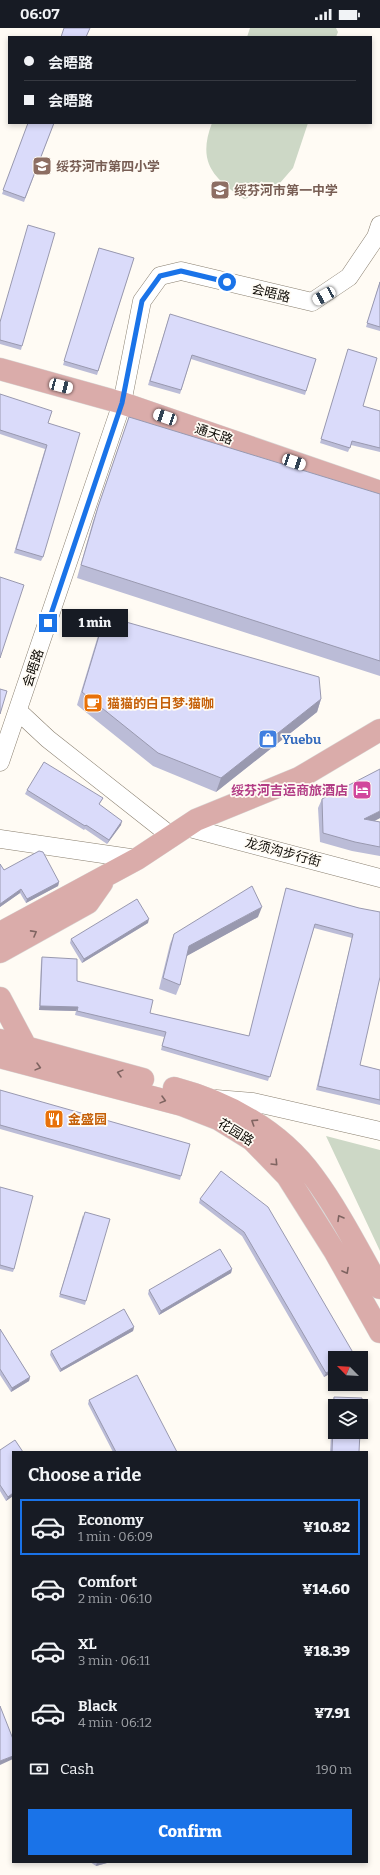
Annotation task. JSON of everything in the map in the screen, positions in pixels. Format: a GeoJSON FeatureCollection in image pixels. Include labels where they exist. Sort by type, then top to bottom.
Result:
{"type":"FeatureCollection","features":[{"type":"Feature","properties":{"kind":"main road","name":"通天路"},"geometry":{"type":"LineString","coordinates":[[0,369],[122,403],[380,492]]}},
{"type":"Feature","properties":{"kind":"main road"},"geometry":{"type":"LineString","coordinates":[[1,939],[88,903],[107,875],[137,859],[196,820],[299,778],[380,730]]}},
{"type":"Feature","properties":{"kind":"main road"},"geometry":{"type":"LineString","coordinates":[[0,998],[26,1048]]}},
{"type":"Feature","properties":{"kind":"main road","name":"花园路"},"geometry":{"type":"LineString","coordinates":[[0,1040],[209,1099],[251,1120],[274,1135],[313,1175],[339,1216],[380,1288]]}},
{"type":"Feature","properties":{"kind":"main road","name":"花园路"},"geometry":{"type":"LineString","coordinates":[[0,1057],[182,1105],[218,1119],[252,1140],[287,1176],[335,1252],[380,1332]]}},
{"type":"Feature","properties":{"kind":"street","name":"会晤路"},"geometry":{"type":"LineString","coordinates":[[0,762],[122,403],[142,301],[160,276],[181,271],[312,302],[350,277],[376,237],[380,225]]}},
{"type":"Feature","properties":{"kind":"street"},"geometry":{"type":"LineString","coordinates":[[18,711],[48,739],[178,832]]}},
{"type":"Feature","properties":{"kind":"street","name":"龙须沟步行街"},"geometry":{"type":"LineString","coordinates":[[178,832],[380,878]]}},
{"type":"Feature","properties":{"kind":"street"},"geometry":{"type":"LineString","coordinates":[[0,839],[137,859]]}},
{"type":"Feature","properties":{"kind":"street"},"geometry":{"type":"LineString","coordinates":[[209,1099],[252,1102],[380,1131]]}},
{"type":"Feature","properties":{"kind":"green space"},"geometry":{"type":"Polygon","coordinates":[[[250,28],[336,28],[338,32],[336,36],[247,36],[250,28]]]}},
{"type":"Feature","properties":{"kind":"green space"},"geometry":{"type":"Polygon","coordinates":[[[212,124],[308,124],[293,168],[273,191],[244,199],[224,184],[211,168],[207,159],[206,148],[212,124]]]}},
{"type":"Feature","properties":{"kind":"green space"},"geometry":{"type":"Polygon","coordinates":[[[326,1136],[380,1150],[380,1251],[326,1136]]]}},
{"type":"Feature","properties":{"kind":"building"},"geometry":{"type":"Polygon","coordinates":[[[64,28],[90,28],[86,36],[61,36],[64,28]]]}},
{"type":"Feature","properties":{"kind":"building"},"geometry":{"type":"Polygon","coordinates":[[[28,124],[54,124],[25,198],[3,190],[28,124]]]}},
{"type":"Feature","properties":{"kind":"building"},"geometry":{"type":"Polygon","coordinates":[[[28,225],[55,233],[22,346],[0,340],[0,322],[28,225]]]}},
{"type":"Feature","properties":{"kind":"building"},"geometry":{"type":"Polygon","coordinates":[[[99,248],[134,258],[98,371],[64,361],[99,248]]]}},
{"type":"Feature","properties":{"kind":"building"},"geometry":{"type":"Polygon","coordinates":[[[380,282],[380,327],[367,323],[380,282]]]}},
{"type":"Feature","properties":{"kind":"building"},"geometry":{"type":"Polygon","coordinates":[[[170,314],[316,359],[306,391],[192,355],[181,390],[150,381],[170,314]]]}},
{"type":"Feature","properties":{"kind":"building"},"geometry":{"type":"Polygon","coordinates":[[[348,349],[377,358],[363,406],[380,411],[380,448],[352,441],[350,448],[321,439],[348,349]]]}},
{"type":"Feature","properties":{"kind":"building"},"geometry":{"type":"Polygon","coordinates":[[[0,394],[52,411],[48,423],[80,433],[43,557],[16,549],[47,445],[0,430],[0,394]]]}},
{"type":"Feature","properties":{"kind":"building"},"geometry":{"type":"Polygon","coordinates":[[[129,417],[380,494],[380,661],[81,565],[98,507],[129,417]]]}},
{"type":"Feature","properties":{"kind":"building"},"geometry":{"type":"Polygon","coordinates":[[[0,577],[24,585],[0,658],[0,577]]]}},
{"type":"Feature","properties":{"kind":"building"},"geometry":{"type":"Polygon","coordinates":[[[105,616],[319,677],[321,699],[221,778],[158,753],[82,692],[105,616]]]}},
{"type":"Feature","properties":{"kind":"building"},"geometry":{"type":"Polygon","coordinates":[[[0,689],[7,691],[0,714],[0,689]]]}},
{"type":"Feature","properties":{"kind":"building"},"geometry":{"type":"Polygon","coordinates":[[[44,762],[103,798],[99,804],[122,821],[109,840],[27,790],[44,762]]]}},
{"type":"Feature","properties":{"kind":"building"},"geometry":{"type":"Polygon","coordinates":[[[380,769],[380,811],[364,819],[380,822],[380,847],[323,833],[322,799],[380,769]]]}},
{"type":"Feature","properties":{"kind":"building"},"geometry":{"type":"Polygon","coordinates":[[[39,851],[43,852],[59,882],[27,899],[21,889],[0,904],[0,864],[4,870],[39,851]]]}},
{"type":"Feature","properties":{"kind":"building"},"geometry":{"type":"Polygon","coordinates":[[[252,886],[262,907],[189,946],[180,985],[163,978],[174,934],[252,886]]]}},
{"type":"Feature","properties":{"kind":"building"},"geometry":{"type":"Polygon","coordinates":[[[286,888],[359,908],[380,912],[380,977],[360,1065],[380,1070],[380,1100],[318,1086],[353,934],[315,924],[270,1077],[162,1046],[166,1032],[77,1011],[78,1007],[40,1006],[42,957],[77,959],[77,981],[153,1000],[150,1013],[249,1036],[286,888]]]}},
{"type":"Feature","properties":{"kind":"building"},"geometry":{"type":"Polygon","coordinates":[[[137,899],[149,919],[84,959],[71,939],[137,899]]]}},
{"type":"Feature","properties":{"kind":"building"},"geometry":{"type":"Polygon","coordinates":[[[0,1090],[190,1144],[181,1176],[0,1125],[0,1090]]]}},
{"type":"Feature","properties":{"kind":"building"},"geometry":{"type":"Polygon","coordinates":[[[221,1171],[268,1207],[352,1351],[328,1351],[328,1372],[326,1373],[244,1232],[200,1199],[221,1171]]]}},
{"type":"Feature","properties":{"kind":"building"},"geometry":{"type":"Polygon","coordinates":[[[0,1187],[33,1196],[14,1269],[0,1265],[0,1187]]]}},
{"type":"Feature","properties":{"kind":"building"},"geometry":{"type":"Polygon","coordinates":[[[85,1212],[110,1219],[86,1301],[60,1294],[85,1212]]]}},
{"type":"Feature","properties":{"kind":"building"},"geometry":{"type":"Polygon","coordinates":[[[220,1249],[232,1269],[161,1311],[149,1290],[220,1249]]]}},
{"type":"Feature","properties":{"kind":"building"},"geometry":{"type":"Polygon","coordinates":[[[124,1309],[134,1327],[61,1369],[51,1351],[124,1309]]]}},
{"type":"Feature","properties":{"kind":"building"},"geometry":{"type":"Polygon","coordinates":[[[0,1329],[30,1377],[12,1388],[0,1369],[0,1329]]]}},
{"type":"Feature","properties":{"kind":"building"},"geometry":{"type":"Polygon","coordinates":[[[137,1375],[176,1451],[115,1451],[89,1400],[137,1375]]]}},
{"type":"Feature","properties":{"kind":"building"},"geometry":{"type":"Polygon","coordinates":[[[334,1397],[362,1399],[334,1399],[334,1397]]]}},
{"type":"Feature","properties":{"kind":"building"},"geometry":{"type":"Polygon","coordinates":[[[332,1439],[360,1439],[359,1451],[332,1451],[332,1439]]]}},
{"type":"Feature","properties":{"kind":"building"},"geometry":{"type":"Polygon","coordinates":[[[15,1440],[22,1451],[12,1451],[12,1494],[8,1497],[0,1485],[0,1450],[15,1440]]]}},
{"type":"Feature","properties":{"kind":"building"},"geometry":{"type":"Polygon","coordinates":[[[0,1706],[12,1736],[12,1756],[0,1761],[0,1706]]]}},
{"type":"Feature","properties":{"kind":"place","name":"绥芬河市第四小学"},"geometry":{"type":"Point","coordinates":[42,166]}},
{"type":"Feature","properties":{"kind":"place","name":"绥芬河市第一中学"},"geometry":{"type":"Point","coordinates":[220,190]}},
{"type":"Feature","properties":{"kind":"place","name":"猫猫的白日梦·猫咖"},"geometry":{"type":"Point","coordinates":[93,703]}},
{"type":"Feature","properties":{"kind":"place","name":"Yuebu"},"geometry":{"type":"Point","coordinates":[268,739]}},
{"type":"Feature","properties":{"kind":"place","name":"绥芬河吉运商旅酒店"},"geometry":{"type":"Point","coordinates":[362,790]}},
{"type":"Feature","properties":{"kind":"place","name":"金盛园"},"geometry":{"type":"Point","coordinates":[54,1119]}},
{"type":"Feature","properties":{"kind":"route"},"geometry":{"type":"LineString","coordinates":[[48,623],[122,403],[142,301],[160,276],[181,271],[227,282]]}}]}
